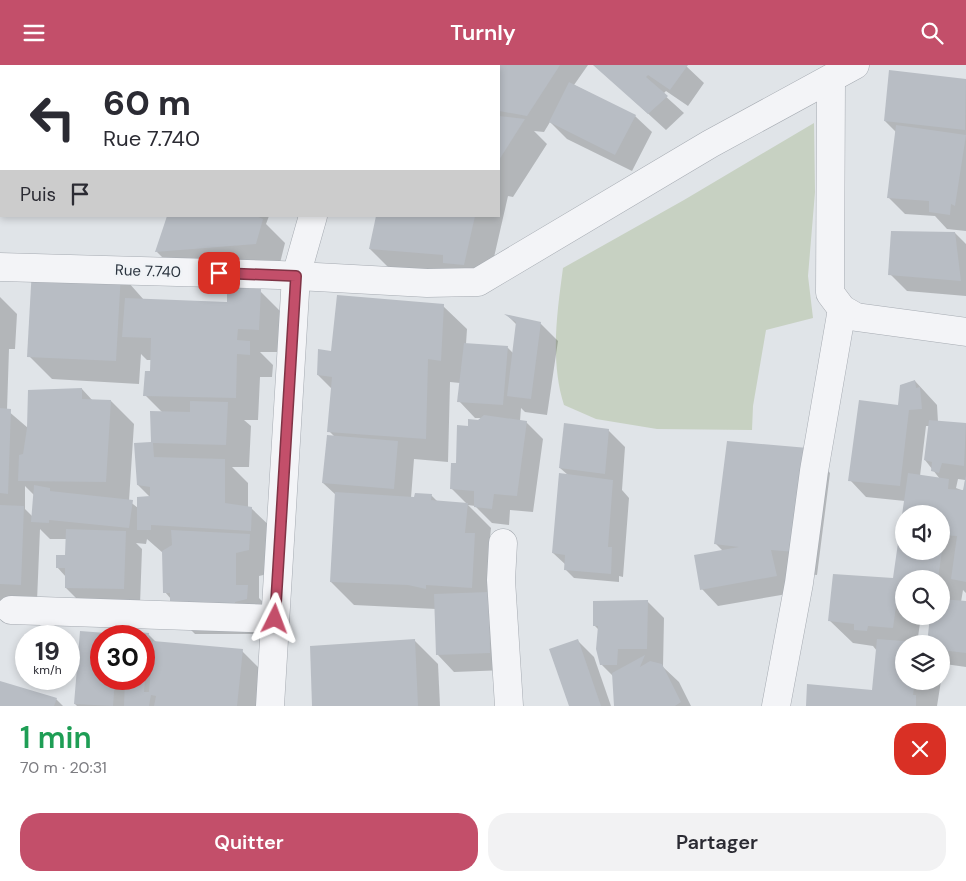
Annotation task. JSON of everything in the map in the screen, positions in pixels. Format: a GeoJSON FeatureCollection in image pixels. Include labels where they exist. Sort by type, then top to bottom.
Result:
{"type":"FeatureCollection","features":[{"type":"Feature","properties":{"kind":"street","name":"Rue 7.740"},"geometry":{"type":"LineString","coordinates":[[0,267],[296,276],[427,283],[478,282],[710,144],[855,65]]}},
{"type":"Feature","properties":{"kind":"street"},"geometry":{"type":"LineString","coordinates":[[830,80],[830,293],[842,309],[856,317],[966,331]]}},
{"type":"Feature","properties":{"kind":"street"},"geometry":{"type":"LineString","coordinates":[[270,706],[296,276],[313,217]]}},
{"type":"Feature","properties":{"kind":"street"},"geometry":{"type":"LineString","coordinates":[[776,706],[799,583],[814,471],[842,309]]}},
{"type":"Feature","properties":{"kind":"street"},"geometry":{"type":"LineString","coordinates":[[503,543],[501,581],[509,706]]}},
{"type":"Feature","properties":{"kind":"street"},"geometry":{"type":"LineString","coordinates":[[11,610],[275,619]]}},
{"type":"Feature","properties":{"kind":"green space"},"geometry":{"type":"Polygon","coordinates":[[[814,123],[815,192],[808,276],[813,318],[766,330],[753,406],[752,430],[657,429],[596,419],[564,405],[557,371],[556,354],[557,320],[563,268],[684,200],[814,123]]]}},
{"type":"Feature","properties":{"kind":"building"},"geometry":{"type":"Polygon","coordinates":[[[500,65],[560,65],[527,116],[500,111],[500,65]]]}},
{"type":"Feature","properties":{"kind":"building"},"geometry":{"type":"Polygon","coordinates":[[[593,65],[688,65],[670,90],[648,75],[646,77],[668,96],[648,114],[593,65]]]}},
{"type":"Feature","properties":{"kind":"building"},"geometry":{"type":"Polygon","coordinates":[[[889,70],[966,79],[965,130],[884,121],[889,70]]]}},
{"type":"Feature","properties":{"kind":"building"},"geometry":{"type":"Polygon","coordinates":[[[569,82],[636,115],[615,155],[549,122],[569,82]]]}},
{"type":"Feature","properties":{"kind":"building"},"geometry":{"type":"Polygon","coordinates":[[[500,116],[525,119],[500,158],[500,116]]]}},
{"type":"Feature","properties":{"kind":"building"},"geometry":{"type":"Polygon","coordinates":[[[896,125],[966,135],[955,206],[951,204],[950,215],[929,212],[929,201],[887,198],[896,125]]]}},
{"type":"Feature","properties":{"kind":"building"},"geometry":{"type":"Polygon","coordinates":[[[167,217],[258,217],[263,219],[256,244],[155,252],[167,217]]]}},
{"type":"Feature","properties":{"kind":"building"},"geometry":{"type":"Polygon","coordinates":[[[376,217],[475,217],[464,265],[443,263],[443,255],[369,249],[376,217]]]}},
{"type":"Feature","properties":{"kind":"building"},"geometry":{"type":"Polygon","coordinates":[[[891,231],[955,232],[961,281],[888,275],[891,231]]]}},
{"type":"Feature","properties":{"kind":"building"},"geometry":{"type":"Polygon","coordinates":[[[32,268],[121,273],[116,361],[27,357],[32,268]]]}},
{"type":"Feature","properties":{"kind":"building"},"geometry":{"type":"Polygon","coordinates":[[[227,287],[261,289],[259,330],[238,329],[237,340],[250,341],[250,355],[237,354],[236,398],[143,396],[145,371],[150,371],[151,338],[122,337],[125,298],[227,302],[227,287]]]}},
{"type":"Feature","properties":{"kind":"building"},"geometry":{"type":"Polygon","coordinates":[[[337,295],[444,304],[441,361],[428,359],[426,439],[327,432],[332,377],[317,375],[318,349],[331,351],[337,295]]]}},
{"type":"Feature","properties":{"kind":"building"},"geometry":{"type":"Polygon","coordinates":[[[504,314],[541,322],[531,399],[507,396],[516,322],[504,314]]]}},
{"type":"Feature","properties":{"kind":"building"},"geometry":{"type":"Polygon","coordinates":[[[464,343],[508,346],[503,405],[457,402],[464,343]]]}},
{"type":"Feature","properties":{"kind":"building"},"geometry":{"type":"Polygon","coordinates":[[[915,380],[916,388],[920,387],[922,409],[909,410],[900,486],[848,481],[859,400],[898,405],[900,385],[915,380]]]}},
{"type":"Feature","properties":{"kind":"building"},"geometry":{"type":"Polygon","coordinates":[[[82,388],[82,399],[111,400],[106,482],[18,481],[19,455],[23,454],[27,428],[28,390],[82,388]]]}},
{"type":"Feature","properties":{"kind":"building"},"geometry":{"type":"Polygon","coordinates":[[[190,401],[228,402],[226,445],[153,443],[154,457],[225,459],[225,503],[252,507],[251,531],[151,525],[151,530],[137,530],[137,497],[150,496],[150,487],[137,485],[134,443],[151,442],[150,411],[190,412],[190,401]]]}},
{"type":"Feature","properties":{"kind":"building"},"geometry":{"type":"Polygon","coordinates":[[[0,408],[11,409],[8,494],[0,493],[0,408]]]}},
{"type":"Feature","properties":{"kind":"building"},"geometry":{"type":"Polygon","coordinates":[[[484,415],[527,421],[517,496],[494,494],[492,509],[474,507],[474,491],[450,489],[451,463],[456,463],[457,425],[468,426],[468,419],[478,420],[484,415]]]}},
{"type":"Feature","properties":{"kind":"building"},"geometry":{"type":"Polygon","coordinates":[[[929,420],[966,423],[964,466],[942,463],[939,473],[931,471],[932,462],[924,460],[929,420]]]}},
{"type":"Feature","properties":{"kind":"building"},"geometry":{"type":"Polygon","coordinates":[[[564,423],[609,429],[605,474],[559,468],[564,423]]]}},
{"type":"Feature","properties":{"kind":"building"},"geometry":{"type":"Polygon","coordinates":[[[327,435],[398,441],[394,489],[322,483],[327,435]]]}},
{"type":"Feature","properties":{"kind":"building"},"geometry":{"type":"Polygon","coordinates":[[[727,441],[808,448],[795,552],[771,550],[777,576],[700,590],[694,555],[739,547],[714,544],[727,441]]]}},
{"type":"Feature","properties":{"kind":"building"},"geometry":{"type":"Polygon","coordinates":[[[559,473],[613,480],[608,547],[612,547],[611,574],[564,570],[565,555],[552,553],[559,473]]]}},
{"type":"Feature","properties":{"kind":"building"},"geometry":{"type":"Polygon","coordinates":[[[908,473],[949,479],[948,489],[963,490],[966,475],[966,582],[951,579],[957,536],[950,535],[950,505],[903,505],[908,473]]]}},
{"type":"Feature","properties":{"kind":"building"},"geometry":{"type":"Polygon","coordinates":[[[34,485],[50,488],[50,491],[133,500],[129,528],[49,520],[49,523],[31,522],[34,485]]]}},
{"type":"Feature","properties":{"kind":"building"},"geometry":{"type":"Polygon","coordinates":[[[335,492],[414,497],[415,493],[432,494],[431,500],[468,503],[465,533],[475,533],[472,588],[426,585],[426,589],[408,585],[330,582],[335,492]]]}},
{"type":"Feature","properties":{"kind":"building"},"geometry":{"type":"Polygon","coordinates":[[[0,505],[24,506],[21,585],[0,584],[0,505]]]}},
{"type":"Feature","properties":{"kind":"building"},"geometry":{"type":"Polygon","coordinates":[[[66,529],[126,531],[124,589],[65,588],[65,568],[56,568],[56,555],[65,555],[66,529]]]}},
{"type":"Feature","properties":{"kind":"building"},"geometry":{"type":"Polygon","coordinates":[[[171,530],[250,534],[249,550],[236,553],[236,585],[248,585],[247,599],[235,602],[235,611],[170,611],[170,593],[163,593],[162,551],[172,545],[171,530]]]}},
{"type":"Feature","properties":{"kind":"building"},"geometry":{"type":"Polygon","coordinates":[[[896,560],[941,560],[939,570],[895,570],[893,628],[868,626],[867,631],[854,630],[854,624],[828,621],[833,574],[893,578],[896,560]]]}},
{"type":"Feature","properties":{"kind":"building"},"geometry":{"type":"Polygon","coordinates":[[[489,592],[490,653],[436,655],[434,594],[489,592]]]}},
{"type":"Feature","properties":{"kind":"building"},"geometry":{"type":"Polygon","coordinates":[[[648,600],[647,649],[618,649],[617,665],[600,665],[596,649],[598,626],[593,626],[593,601],[648,600]]]}},
{"type":"Feature","properties":{"kind":"building"},"geometry":{"type":"Polygon","coordinates":[[[950,600],[966,601],[966,653],[950,651],[950,635],[928,635],[929,625],[950,625],[950,600]]]}},
{"type":"Feature","properties":{"kind":"building"},"geometry":{"type":"Polygon","coordinates":[[[80,631],[90,632],[90,690],[114,690],[113,706],[74,704],[75,690],[80,690],[80,631]]]}},
{"type":"Feature","properties":{"kind":"building"},"geometry":{"type":"Polygon","coordinates":[[[415,639],[418,706],[312,706],[310,646],[415,639]]]}},
{"type":"Feature","properties":{"kind":"building"},"geometry":{"type":"Polygon","coordinates":[[[578,639],[601,706],[569,706],[549,649],[578,639]]]}},
{"type":"Feature","properties":{"kind":"building"},"geometry":{"type":"Polygon","coordinates":[[[877,639],[895,640],[895,690],[914,690],[913,695],[916,695],[916,706],[806,706],[807,684],[872,690],[877,639]]]}},
{"type":"Feature","properties":{"kind":"building"},"geometry":{"type":"Polygon","coordinates":[[[155,641],[243,649],[237,706],[154,706],[156,696],[151,695],[149,706],[124,706],[125,690],[144,690],[144,692],[149,692],[149,690],[155,690],[155,641]]]}},
{"type":"Feature","properties":{"kind":"building"},"geometry":{"type":"Polygon","coordinates":[[[645,655],[640,667],[650,661],[662,664],[681,702],[675,706],[614,706],[612,673],[645,655]]]}},
{"type":"Feature","properties":{"kind":"building"},"geometry":{"type":"Polygon","coordinates":[[[0,681],[15,685],[15,690],[30,690],[57,698],[54,706],[0,706],[0,681]]]}},
{"type":"Feature","properties":{"kind":"route"},"geometry":{"type":"LineString","coordinates":[[219,273],[296,276],[275,619]]}}]}
